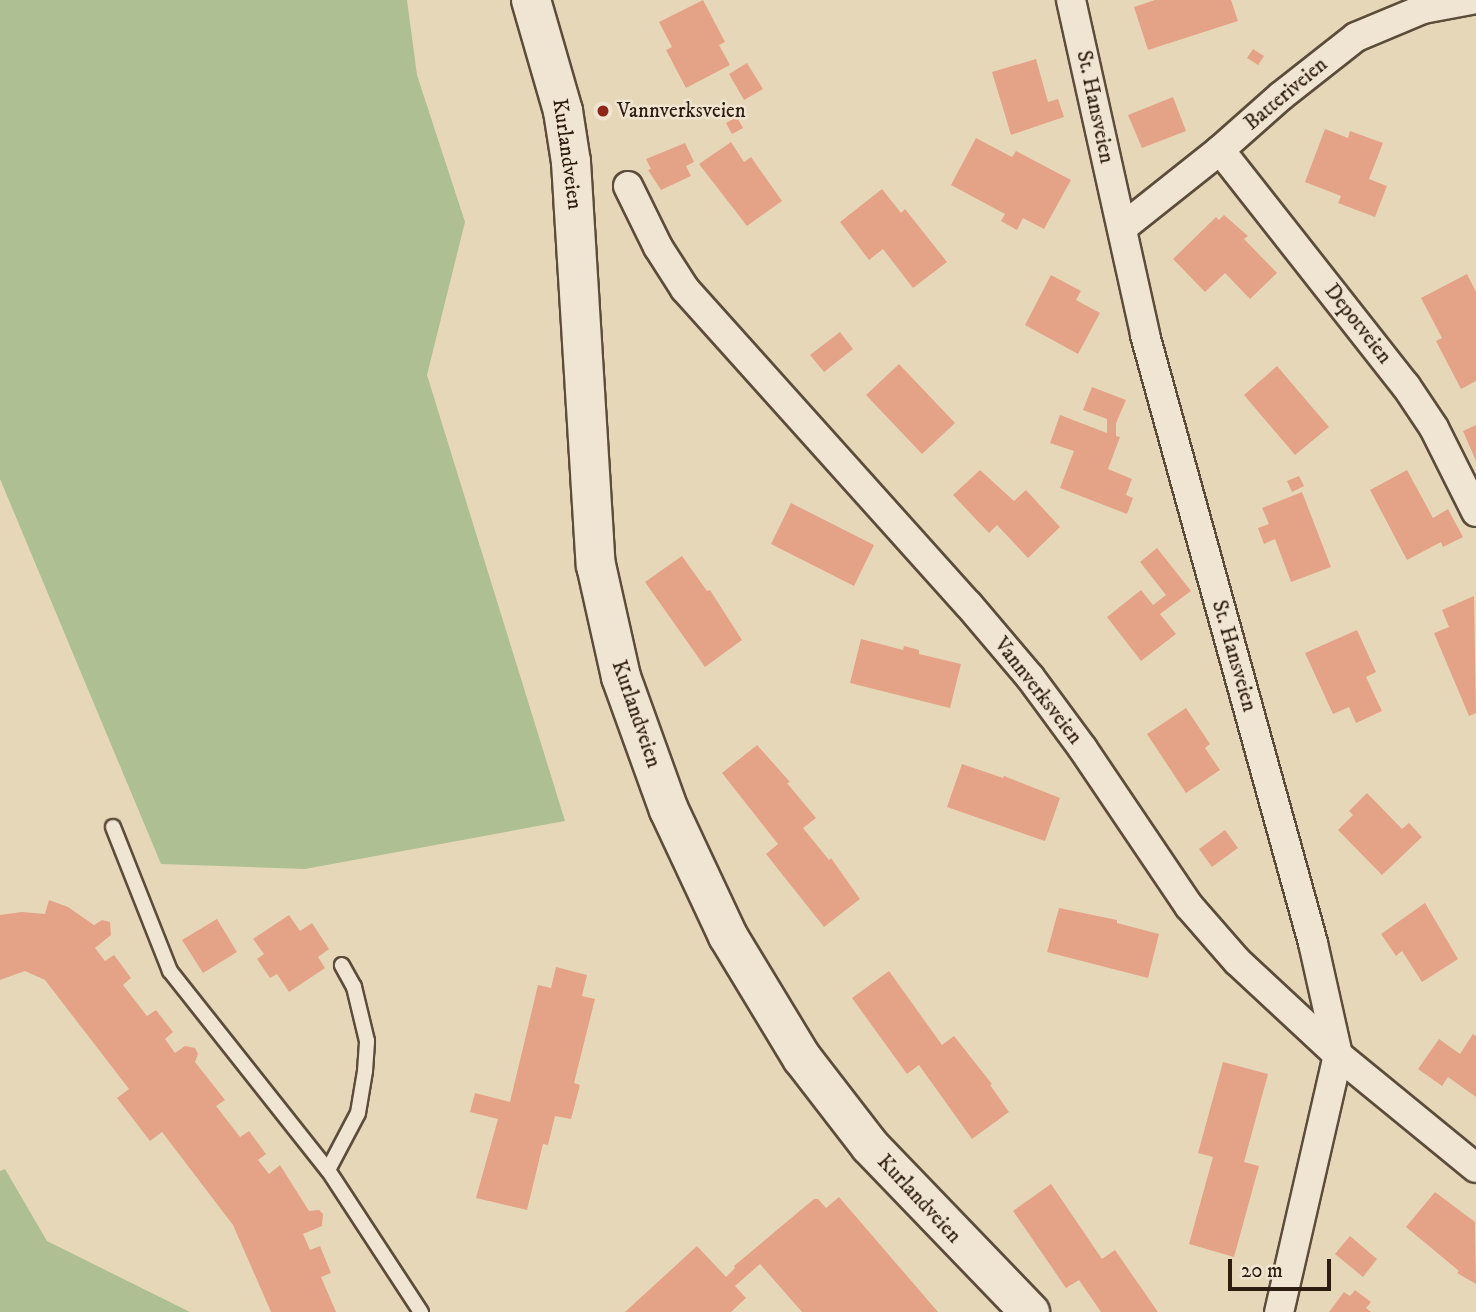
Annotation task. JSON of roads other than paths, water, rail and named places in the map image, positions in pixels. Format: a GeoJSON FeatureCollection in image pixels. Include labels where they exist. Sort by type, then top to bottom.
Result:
{"type":"FeatureCollection","features":[{"type":"Feature","properties":{"kind":"main road","name":"Kurlandveien"},"geometry":{"type":"LineString","coordinates":[[531,0],[564,111],[571,162],[596,565],[621,677],[669,810],[728,936],[802,1058],[870,1146],[1030,1312]]}},
{"type":"Feature","properties":{"kind":"street","name":"St. Hansveien"},"geometry":{"type":"LineString","coordinates":[[1071,0],[1145,335],[1313,943],[1338,1055],[1279,1312]]}},
{"type":"Feature","properties":{"kind":"street","name":"Batteriveien"},"geometry":{"type":"LineString","coordinates":[[1122,228],[1356,37],[1423,9],[1471,0]]}},
{"type":"Feature","properties":{"kind":"street","name":"Depotveien"},"geometry":{"type":"LineString","coordinates":[[1220,150],[1406,386],[1434,428],[1476,512]]}},
{"type":"Feature","properties":{"kind":"street","name":"Vannverksveien"},"geometry":{"type":"LineString","coordinates":[[628,186],[658,247],[685,289],[952,586],[1030,677],[1083,749],[1189,906],[1237,961],[1338,1055],[1476,1168]]}},
{"type":"Feature","properties":{"kind":"lane"},"geometry":{"type":"LineString","coordinates":[[113,827],[170,971],[328,1170],[421,1312]]}},
{"type":"Feature","properties":{"kind":"lane"},"geometry":{"type":"LineString","coordinates":[[328,1170],[358,1113],[365,1071],[367,1041],[354,987],[342,965]]}},
{"type":"Feature","properties":{"kind":"place","name":"Vannverksveien"},"geometry":{"type":"Point","coordinates":[603,111]}}]}
